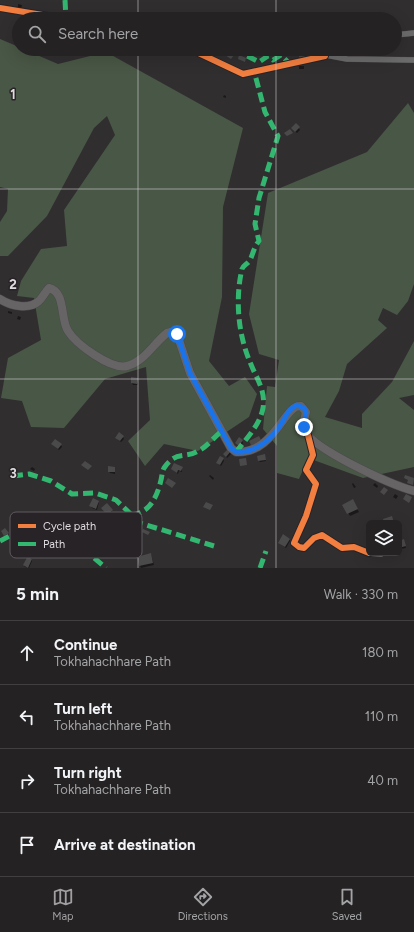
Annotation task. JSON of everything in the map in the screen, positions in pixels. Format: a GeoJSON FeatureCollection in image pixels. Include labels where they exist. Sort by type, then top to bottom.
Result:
{"type":"FeatureCollection","features":[{"type":"Feature","properties":{"kind":"main road"},"geometry":{"type":"LineString","coordinates":[[0,299],[12,305],[27,306],[35,304],[49,288],[53,289],[57,293],[61,303],[64,320],[69,332],[87,349],[107,362],[119,366],[128,366],[140,359],[167,333],[172,332],[177,334],[190,373],[208,409],[231,448],[236,452],[253,450],[266,442],[282,423],[291,408],[297,405],[304,408],[306,412],[304,427],[308,435],[320,446],[382,479],[414,491]]}},
{"type":"Feature","properties":{"kind":"street"},"geometry":{"type":"LineString","coordinates":[[0,8],[24,12]]}},
{"type":"Feature","properties":{"kind":"street"},"geometry":{"type":"LineString","coordinates":[[402,34],[414,33]]}},
{"type":"Feature","properties":{"kind":"street"},"geometry":{"type":"LineString","coordinates":[[205,56],[243,74],[325,56]]}},
{"type":"Feature","properties":{"kind":"street"},"geometry":{"type":"LineString","coordinates":[[338,56],[347,59],[414,60]]}},
{"type":"Feature","properties":{"kind":"street"},"geometry":{"type":"LineString","coordinates":[[308,435],[313,455],[306,470],[316,484],[306,516],[294,543],[304,548],[314,538],[322,535],[342,548],[354,547],[366,552]]}},
{"type":"Feature","properties":{"kind":"green space"},"geometry":{"type":"Polygon","coordinates":[[[0,39],[12,44],[12,56],[39,56],[58,64],[90,56],[113,56],[243,128],[223,207],[222,297],[209,361],[229,386],[245,377],[257,394],[249,417],[198,451],[164,444],[145,466],[128,441],[150,420],[146,367],[105,379],[64,428],[31,427],[22,401],[1,398],[8,358],[41,340],[34,298],[17,296],[21,281],[41,249],[67,246],[64,210],[115,135],[107,116],[94,128],[47,216],[8,256],[0,256],[0,222],[7,211],[8,189],[0,187],[0,39]]]}},
{"type":"Feature","properties":{"kind":"green space"},"geometry":{"type":"Polygon","coordinates":[[[408,103],[414,113],[414,284],[408,301],[397,315],[383,308],[378,320],[387,328],[347,364],[339,391],[325,417],[362,428],[362,414],[392,382],[414,341],[414,395],[399,398],[414,410],[414,467],[363,478],[308,458],[299,479],[277,473],[277,446],[263,429],[267,386],[275,387],[279,360],[259,354],[249,314],[268,193],[367,152],[408,103]]]}},
{"type":"Feature","properties":{"kind":"building"},"geometry":{"type":"Polygon","coordinates":[[[226,56],[233,56],[231,59],[226,56]]]}},
{"type":"Feature","properties":{"kind":"building"},"geometry":{"type":"Polygon","coordinates":[[[239,56],[246,58],[245,62],[238,59],[239,56]]]}},
{"type":"Feature","properties":{"kind":"building"},"geometry":{"type":"Polygon","coordinates":[[[299,56],[305,56],[305,57],[300,59],[299,56]]]}},
{"type":"Feature","properties":{"kind":"building"},"geometry":{"type":"Polygon","coordinates":[[[296,123],[300,127],[295,132],[291,128],[296,123]]]}},
{"type":"Feature","properties":{"kind":"building"},"geometry":{"type":"Polygon","coordinates":[[[290,129],[293,133],[287,136],[284,133],[290,129]]]}},
{"type":"Feature","properties":{"kind":"building"},"geometry":{"type":"Polygon","coordinates":[[[131,377],[138,378],[137,384],[131,383],[131,377]]]}},
{"type":"Feature","properties":{"kind":"building"},"geometry":{"type":"Polygon","coordinates":[[[119,432],[124,436],[120,441],[115,438],[119,432]]]}},
{"type":"Feature","properties":{"kind":"building"},"geometry":{"type":"Polygon","coordinates":[[[259,436],[262,442],[252,447],[249,441],[259,436]]]}},
{"type":"Feature","properties":{"kind":"building"},"geometry":{"type":"Polygon","coordinates":[[[239,437],[243,440],[239,446],[235,443],[239,437]]]}},
{"type":"Feature","properties":{"kind":"building"},"geometry":{"type":"Polygon","coordinates":[[[55,439],[62,444],[58,449],[51,444],[55,439]]]}},
{"type":"Feature","properties":{"kind":"building"},"geometry":{"type":"Polygon","coordinates":[[[228,449],[231,451],[226,457],[223,454],[228,449]]]}},
{"type":"Feature","properties":{"kind":"building"},"geometry":{"type":"Polygon","coordinates":[[[265,454],[266,460],[258,461],[257,456],[265,454]]]}},
{"type":"Feature","properties":{"kind":"building"},"geometry":{"type":"Polygon","coordinates":[[[220,456],[224,458],[220,465],[216,463],[220,456]]]}},
{"type":"Feature","properties":{"kind":"building"},"geometry":{"type":"Polygon","coordinates":[[[246,458],[247,465],[240,466],[239,459],[246,458]]]}},
{"type":"Feature","properties":{"kind":"building"},"geometry":{"type":"Polygon","coordinates":[[[85,461],[92,466],[88,470],[81,465],[85,461]]]}},
{"type":"Feature","properties":{"kind":"building"},"geometry":{"type":"Polygon","coordinates":[[[174,463],[183,467],[181,471],[178,470],[177,473],[171,469],[174,463]]]}},
{"type":"Feature","properties":{"kind":"building"},"geometry":{"type":"Polygon","coordinates":[[[108,466],[115,467],[115,472],[108,472],[108,466]]]}},
{"type":"Feature","properties":{"kind":"building"},"geometry":{"type":"Polygon","coordinates":[[[405,475],[414,478],[413,485],[407,483],[408,480],[404,478],[405,475]]]}},
{"type":"Feature","properties":{"kind":"building"},"geometry":{"type":"Polygon","coordinates":[[[168,478],[176,483],[172,488],[165,483],[168,478]]]}},
{"type":"Feature","properties":{"kind":"building"},"geometry":{"type":"Polygon","coordinates":[[[384,487],[388,490],[384,495],[380,492],[384,487]]]}},
{"type":"Feature","properties":{"kind":"building"},"geometry":{"type":"Polygon","coordinates":[[[406,494],[412,497],[409,503],[403,499],[406,494]]]}},
{"type":"Feature","properties":{"kind":"building"},"geometry":{"type":"Polygon","coordinates":[[[93,498],[99,501],[96,509],[89,506],[93,498]]]}},
{"type":"Feature","properties":{"kind":"building"},"geometry":{"type":"Polygon","coordinates":[[[353,499],[358,509],[347,514],[342,505],[353,499]]]}},
{"type":"Feature","properties":{"kind":"building"},"geometry":{"type":"Polygon","coordinates":[[[206,502],[213,505],[210,510],[203,507],[206,502]]]}},
{"type":"Feature","properties":{"kind":"building"},"geometry":{"type":"Polygon","coordinates":[[[107,503],[113,510],[111,512],[104,512],[101,508],[107,503]]]}},
{"type":"Feature","properties":{"kind":"building"},"geometry":{"type":"Polygon","coordinates":[[[392,516],[393,520],[383,520],[392,516]]]}},
{"type":"Feature","properties":{"kind":"building"},"geometry":{"type":"Polygon","coordinates":[[[5,528],[9,533],[4,536],[1,531],[5,528]]]}},
{"type":"Feature","properties":{"kind":"building"},"geometry":{"type":"Polygon","coordinates":[[[143,529],[150,532],[148,535],[142,532],[143,529]]]}},
{"type":"Feature","properties":{"kind":"building"},"geometry":{"type":"Polygon","coordinates":[[[283,534],[290,539],[285,547],[278,543],[283,534]]]}},
{"type":"Feature","properties":{"kind":"building"},"geometry":{"type":"Polygon","coordinates":[[[404,539],[406,546],[402,547],[402,540],[404,539]]]}},
{"type":"Feature","properties":{"kind":"building"},"geometry":{"type":"Polygon","coordinates":[[[151,553],[153,563],[139,566],[137,558],[142,558],[142,556],[151,553]]]}},
{"type":"Feature","properties":{"kind":"building"},"geometry":{"type":"Polygon","coordinates":[[[27,558],[32,559],[28,568],[23,565],[27,558]]]}},
{"type":"Feature","properties":{"kind":"marked path"},"geometry":{"type":"LineString","coordinates":[[65,0],[66,12]]}},
{"type":"Feature","properties":{"kind":"marked path"},"geometry":{"type":"LineString","coordinates":[[247,56],[259,62],[268,56]]}},
{"type":"Feature","properties":{"kind":"marked path"},"geometry":{"type":"LineString","coordinates":[[268,56],[273,60],[279,56]]}},
{"type":"Feature","properties":{"kind":"marked path"},"geometry":{"type":"LineString","coordinates":[[282,56],[290,64]]}},
{"type":"Feature","properties":{"kind":"marked path"},"geometry":{"type":"LineString","coordinates":[[236,452],[256,426],[264,402],[260,384],[250,362],[243,340],[240,328],[238,304],[242,269],[243,266],[250,260],[259,241],[255,224],[259,198],[278,136],[265,112],[254,71]]}},
{"type":"Feature","properties":{"kind":"marked path"},"geometry":{"type":"LineString","coordinates":[[141,512],[148,508],[155,498],[163,470],[168,462],[177,457],[193,453],[201,449],[222,431]]}},
{"type":"Feature","properties":{"kind":"marked path"},"geometry":{"type":"LineString","coordinates":[[13,476],[29,474],[51,481],[72,494],[95,493],[116,500],[129,512]]}},
{"type":"Feature","properties":{"kind":"marked path"},"geometry":{"type":"LineString","coordinates":[[142,524],[214,546]]}},
{"type":"Feature","properties":{"kind":"marked path"},"geometry":{"type":"LineString","coordinates":[[0,541],[10,536]]}},
{"type":"Feature","properties":{"kind":"marked path"},"geometry":{"type":"LineString","coordinates":[[260,568],[266,551]]}},
{"type":"Feature","properties":{"kind":"marked path"},"geometry":{"type":"LineString","coordinates":[[94,558],[106,568]]}},
{"type":"Feature","properties":{"kind":"cycle path"},"geometry":{"type":"LineString","coordinates":[[0,8],[24,12]]}},
{"type":"Feature","properties":{"kind":"cycle path"},"geometry":{"type":"LineString","coordinates":[[205,56],[243,74],[325,56]]}},
{"type":"Feature","properties":{"kind":"cycle path"},"geometry":{"type":"LineString","coordinates":[[308,435],[313,455],[306,470],[316,484],[306,516],[294,543],[299,547],[304,548],[314,538],[322,535],[342,548],[354,547],[366,552]]}},
{"type":"Feature","properties":{"kind":"route"},"geometry":{"type":"LineString","coordinates":[[177,334],[180,338],[190,373],[208,409],[218,423],[231,448],[236,452],[242,453],[253,450],[266,442],[282,423],[291,408],[297,405],[304,408],[306,412],[304,427]]}}]}
